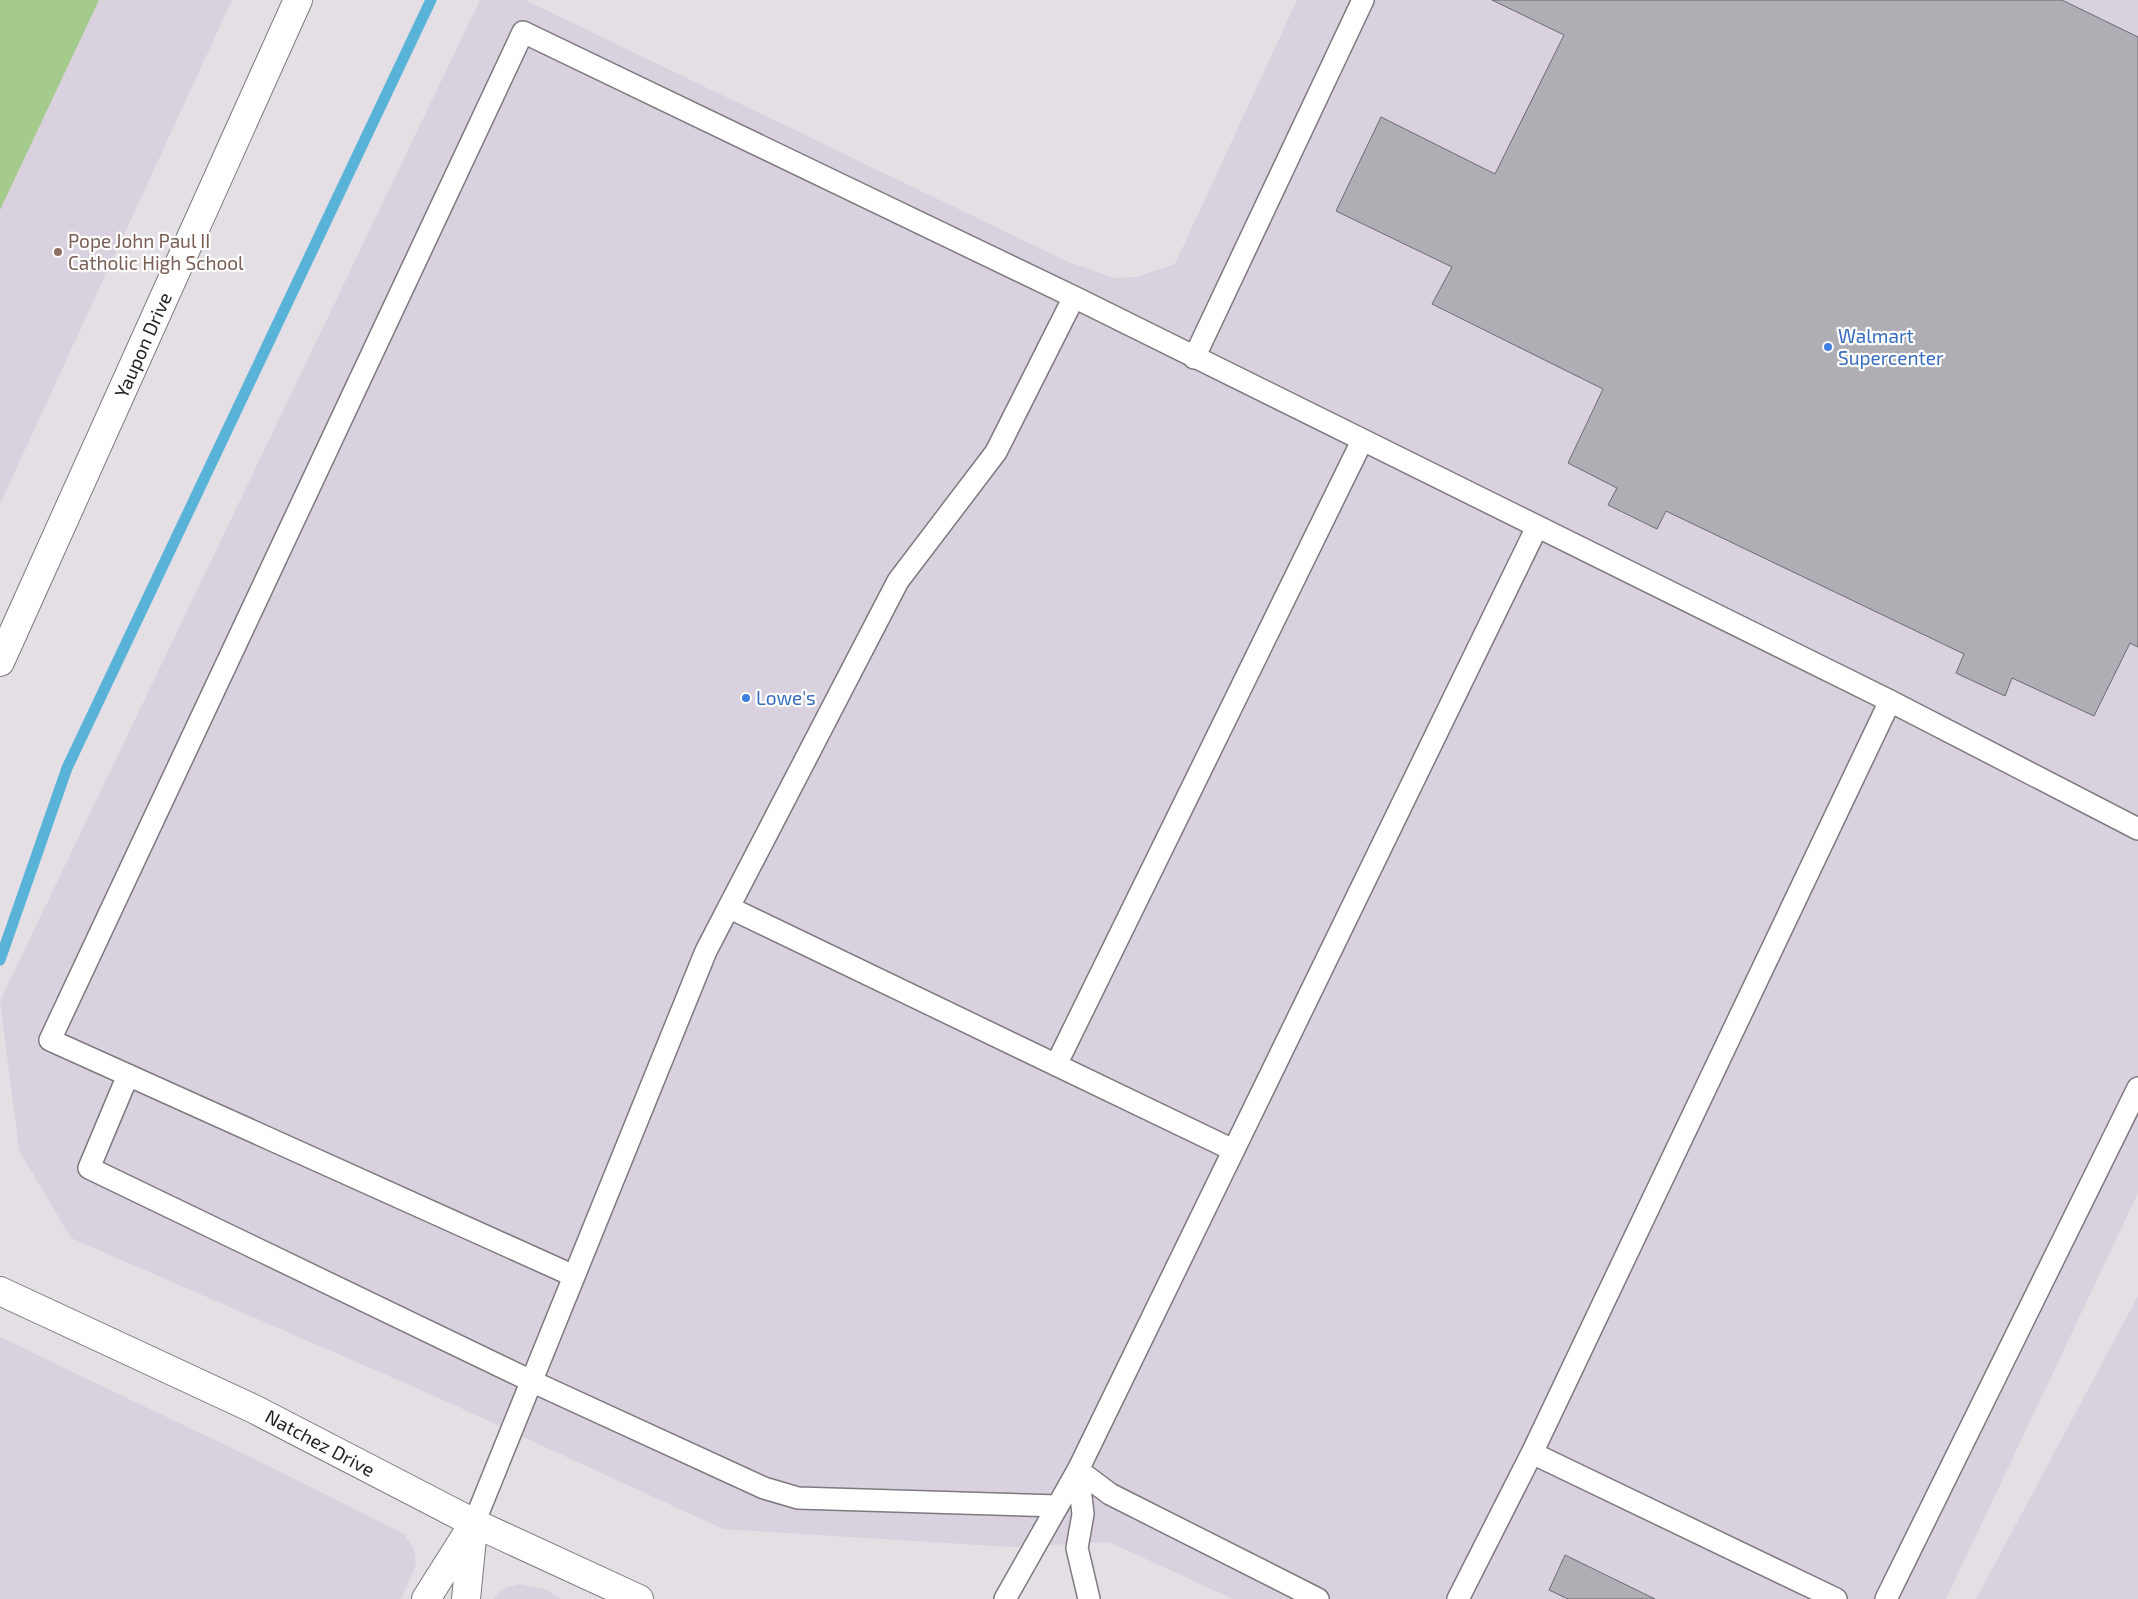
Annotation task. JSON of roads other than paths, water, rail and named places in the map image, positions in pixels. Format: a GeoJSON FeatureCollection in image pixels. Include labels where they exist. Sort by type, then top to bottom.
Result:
{"type":"FeatureCollection","features":[{"type":"Feature","properties":{"kind":"street","name":"Yaupon Drive"},"geometry":{"type":"LineString","coordinates":[[0,662],[298,0]]}},
{"type":"Feature","properties":{"kind":"street","name":"Natchez Drive"},"geometry":{"type":"LineString","coordinates":[[0,1291],[254,1408],[474,1523],[639,1599]]}},
{"type":"Feature","properties":{"kind":"street"},"geometry":{"type":"LineString","coordinates":[[426,1599],[474,1523]]}},
{"type":"Feature","properties":{"kind":"street"},"geometry":{"type":"LineString","coordinates":[[466,1599],[474,1523]]}},
{"type":"Feature","properties":{"kind":"lane"},"geometry":{"type":"LineString","coordinates":[[1194,358],[1363,0]]}},
{"type":"Feature","properties":{"kind":"lane"},"geometry":{"type":"LineString","coordinates":[[574,1276],[50,1040],[523,32],[1074,297],[1890,701],[2138,829]]}},
{"type":"Feature","properties":{"kind":"lane"},"geometry":{"type":"LineString","coordinates":[[474,1523],[706,951],[898,581],[996,452],[1074,297]]}},
{"type":"Feature","properties":{"kind":"lane"},"geometry":{"type":"LineString","coordinates":[[1056,1065],[1362,440]]}},
{"type":"Feature","properties":{"kind":"lane"},"geometry":{"type":"LineString","coordinates":[[1005,1599],[1078,1470],[1537,527]]}},
{"type":"Feature","properties":{"kind":"lane"},"geometry":{"type":"LineString","coordinates":[[1458,1599],[1532,1453],[1890,701]]}},
{"type":"Feature","properties":{"kind":"lane"},"geometry":{"type":"LineString","coordinates":[[730,908],[1234,1150]]}},
{"type":"Feature","properties":{"kind":"lane"},"geometry":{"type":"LineString","coordinates":[[128,1075],[89,1168],[531,1381],[764,1488],[798,1498],[1058,1506]]}},
{"type":"Feature","properties":{"kind":"lane"},"geometry":{"type":"LineString","coordinates":[[1886,1599],[2138,1088]]}},
{"type":"Feature","properties":{"kind":"lane"},"geometry":{"type":"LineString","coordinates":[[1532,1453],[1836,1599]]}},
{"type":"Feature","properties":{"kind":"lane"},"geometry":{"type":"LineString","coordinates":[[1078,1470],[1083,1514],[1077,1548],[1089,1599]]}},
{"type":"Feature","properties":{"kind":"lane"},"geometry":{"type":"LineString","coordinates":[[1078,1470],[1110,1494],[1318,1599]]}},
{"type":"Feature","properties":{"kind":"waterway"},"geometry":{"type":"LineString","coordinates":[[0,960],[67,768],[431,0]]}},
{"type":"Feature","properties":{"kind":"place","name":"Pope John Paul II Catholic High School"},"geometry":{"type":"Point","coordinates":[58,252]}},
{"type":"Feature","properties":{"kind":"place","name":"Walmart Supercenter"},"geometry":{"type":"Point","coordinates":[1828,347]}},
{"type":"Feature","properties":{"kind":"place","name":"Lowe's"},"geometry":{"type":"Point","coordinates":[746,698]}}]}
